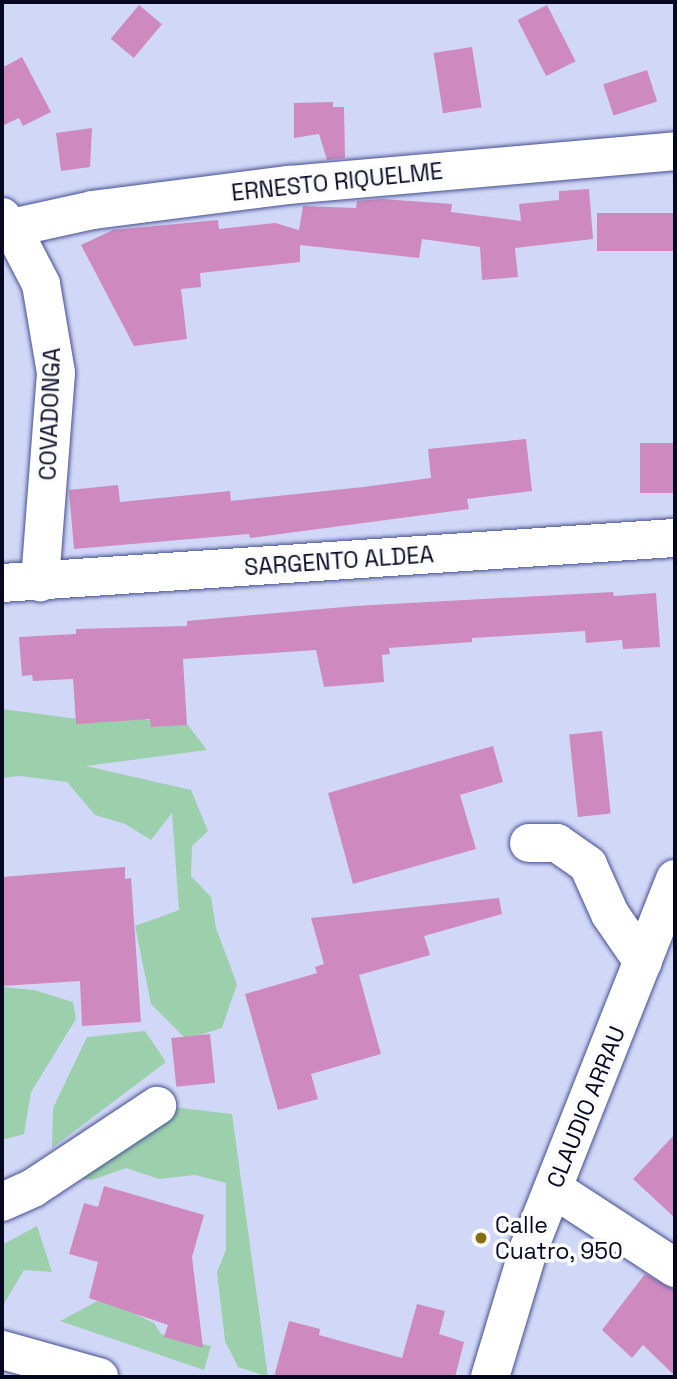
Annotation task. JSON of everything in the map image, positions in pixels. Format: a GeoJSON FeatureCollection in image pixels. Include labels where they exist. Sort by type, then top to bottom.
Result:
{"type":"FeatureCollection","features":[{"type":"Feature","properties":{"kind":"street","name":"ERNESTO RIQUELME"},"geometry":{"type":"LineString","coordinates":[[5,225],[93,210],[289,184],[675,151]]}},
{"type":"Feature","properties":{"kind":"street","name":"COVADONGA"},"geometry":{"type":"LineString","coordinates":[[5,225],[41,284],[56,373],[40,582]]}},
{"type":"Feature","properties":{"kind":"street","name":"SARGENTO ALDEA"},"geometry":{"type":"LineString","coordinates":[[2,583],[675,538]]}},
{"type":"Feature","properties":{"kind":"street"},"geometry":{"type":"LineString","coordinates":[[529,843],[556,843],[588,865],[610,914],[643,962]]}},
{"type":"Feature","properties":{"kind":"street","name":"CLAUDIO ARRAU"},"geometry":{"type":"LineString","coordinates":[[490,1377],[508,1309],[675,879]]}},
{"type":"Feature","properties":{"kind":"street"},"geometry":{"type":"LineString","coordinates":[[2,1202],[33,1188],[157,1106]]}},
{"type":"Feature","properties":{"kind":"street"},"geometry":{"type":"LineString","coordinates":[[554,1189],[675,1268]]}},
{"type":"Feature","properties":{"kind":"street"},"geometry":{"type":"LineString","coordinates":[[2,1349],[99,1377]]}},
{"type":"Feature","properties":{"kind":"green space"},"geometry":{"type":"Polygon","coordinates":[[[2,709],[86,720],[132,718],[187,724],[207,750],[86,766],[191,790],[208,831],[192,846],[191,876],[211,897],[216,928],[237,984],[222,1028],[186,1039],[151,1004],[135,926],[179,910],[172,813],[151,840],[125,824],[95,815],[67,782],[20,776],[2,778],[2,709]]]}},
{"type":"Feature","properties":{"kind":"green space"},"geometry":{"type":"Polygon","coordinates":[[[2,987],[34,990],[73,1002],[76,1019],[31,1092],[24,1134],[2,1140],[2,987]]]}},
{"type":"Feature","properties":{"kind":"green space"},"geometry":{"type":"Polygon","coordinates":[[[145,1031],[166,1062],[52,1148],[53,1108],[87,1037],[145,1031]]]}},
{"type":"Feature","properties":{"kind":"green space"},"geometry":{"type":"Polygon","coordinates":[[[172,1107],[232,1114],[268,1377],[238,1367],[225,1341],[217,1272],[226,1250],[226,1183],[195,1175],[159,1179],[126,1168],[92,1180],[66,1177],[172,1107]]]}},
{"type":"Feature","properties":{"kind":"green space"},"geometry":{"type":"Polygon","coordinates":[[[37,1226],[52,1272],[24,1270],[2,1307],[2,1245],[37,1226]]]}},
{"type":"Feature","properties":{"kind":"green space"},"geometry":{"type":"Polygon","coordinates":[[[103,1298],[154,1323],[161,1334],[211,1346],[204,1370],[60,1321],[103,1298]]]}},
{"type":"Feature","properties":{"kind":"building"},"geometry":{"type":"Polygon","coordinates":[[[139,5],[162,24],[134,58],[111,39],[139,5]]]}},
{"type":"Feature","properties":{"kind":"building"},"geometry":{"type":"Polygon","coordinates":[[[547,5],[576,61],[546,76],[518,20],[547,5]]]}},
{"type":"Feature","properties":{"kind":"building"},"geometry":{"type":"Polygon","coordinates":[[[472,47],[482,107],[443,113],[433,53],[472,47]]]}},
{"type":"Feature","properties":{"kind":"building"},"geometry":{"type":"Polygon","coordinates":[[[22,57],[51,112],[23,126],[19,118],[2,126],[2,68],[22,57]]]}},
{"type":"Feature","properties":{"kind":"building"},"geometry":{"type":"Polygon","coordinates":[[[647,70],[657,101],[613,116],[603,84],[647,70]]]}},
{"type":"Feature","properties":{"kind":"building"},"geometry":{"type":"Polygon","coordinates":[[[333,102],[333,107],[344,107],[345,158],[327,160],[319,134],[294,138],[294,103],[333,102]]]}},
{"type":"Feature","properties":{"kind":"building"},"geometry":{"type":"Polygon","coordinates":[[[92,128],[90,167],[61,171],[56,133],[92,128]]]}},
{"type":"Feature","properties":{"kind":"building"},"geometry":{"type":"Polygon","coordinates":[[[589,189],[593,239],[515,248],[518,277],[482,280],[480,247],[422,239],[419,258],[300,245],[300,262],[200,273],[201,287],[181,289],[187,339],[134,346],[81,245],[113,230],[218,220],[219,229],[275,223],[299,230],[303,206],[356,208],[357,201],[382,199],[452,204],[451,212],[521,221],[519,204],[559,200],[559,191],[589,189]]]}},
{"type":"Feature","properties":{"kind":"building"},"geometry":{"type":"Polygon","coordinates":[[[597,213],[675,213],[675,251],[597,251],[597,213]]]}},
{"type":"Feature","properties":{"kind":"building"},"geometry":{"type":"Polygon","coordinates":[[[526,439],[532,491],[467,499],[469,509],[250,538],[249,534],[74,549],[69,490],[118,485],[120,502],[230,491],[231,501],[363,487],[431,478],[428,449],[526,439]]]}},
{"type":"Feature","properties":{"kind":"building"},"geometry":{"type":"Polygon","coordinates":[[[640,443],[675,443],[675,493],[640,493],[640,443]]]}},
{"type":"Feature","properties":{"kind":"building"},"geometry":{"type":"Polygon","coordinates":[[[613,592],[614,596],[656,593],[660,647],[623,649],[622,640],[586,643],[585,631],[472,638],[472,642],[389,648],[390,654],[382,655],[384,682],[324,687],[316,650],[183,659],[187,725],[151,727],[150,719],[76,724],[73,679],[33,681],[32,675],[22,676],[19,637],[76,634],[76,629],[187,626],[187,621],[355,606],[613,592]]]}},
{"type":"Feature","properties":{"kind":"building"},"geometry":{"type":"Polygon","coordinates":[[[602,731],[611,814],[578,817],[569,734],[602,731]]]}},
{"type":"Feature","properties":{"kind":"building"},"geometry":{"type":"Polygon","coordinates":[[[493,746],[503,782],[460,795],[476,849],[353,884],[328,793],[493,746]]]}},
{"type":"Feature","properties":{"kind":"building"},"geometry":{"type":"Polygon","coordinates":[[[125,867],[125,879],[131,878],[141,1022],[82,1026],[80,981],[2,986],[2,877],[125,867]]]}},
{"type":"Feature","properties":{"kind":"building"},"geometry":{"type":"Polygon","coordinates":[[[499,898],[502,914],[424,936],[430,955],[359,975],[381,1054],[311,1074],[318,1099],[278,1110],[245,994],[317,973],[315,967],[324,964],[311,918],[499,898]]]}},
{"type":"Feature","properties":{"kind":"building"},"geometry":{"type":"Polygon","coordinates":[[[210,1034],[215,1083],[176,1087],[171,1038],[210,1034]]]}},
{"type":"Feature","properties":{"kind":"building"},"geometry":{"type":"Polygon","coordinates":[[[675,1134],[675,1218],[633,1179],[675,1134]]]}},
{"type":"Feature","properties":{"kind":"building"},"geometry":{"type":"Polygon","coordinates":[[[104,1186],[204,1215],[192,1257],[203,1348],[164,1337],[168,1325],[89,1298],[98,1262],[69,1254],[84,1203],[98,1207],[104,1186]]]}},
{"type":"Feature","properties":{"kind":"building"},"geometry":{"type":"Polygon","coordinates":[[[645,1274],[675,1290],[675,1376],[643,1345],[632,1358],[602,1330],[645,1274]]]}},
{"type":"Feature","properties":{"kind":"building"},"geometry":{"type":"Polygon","coordinates":[[[417,1304],[445,1311],[439,1334],[464,1342],[455,1377],[274,1377],[289,1321],[320,1329],[319,1335],[402,1358],[417,1304]]]}},
{"type":"Feature","properties":{"kind":"place","name":"Calle Cuatro, 950"},"geometry":{"type":"Point","coordinates":[481,1238]}}]}
